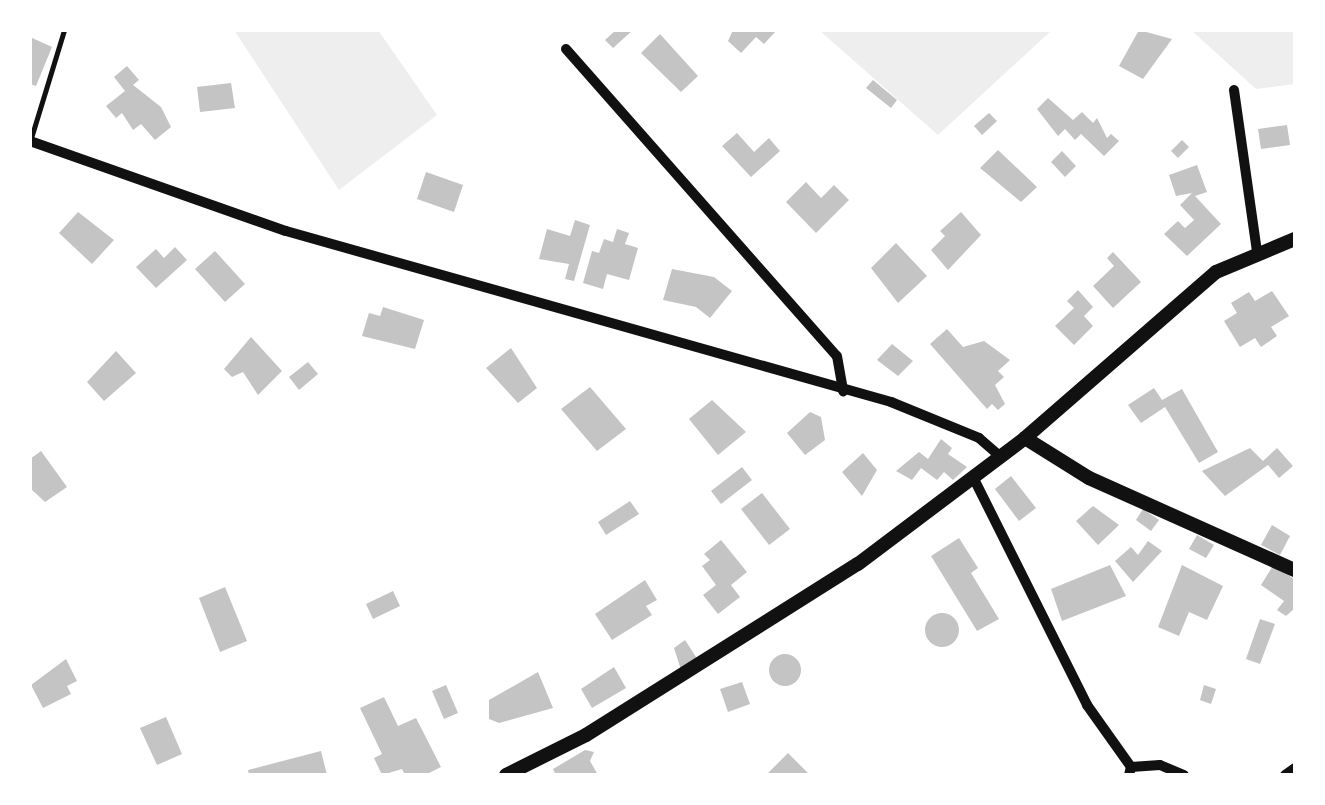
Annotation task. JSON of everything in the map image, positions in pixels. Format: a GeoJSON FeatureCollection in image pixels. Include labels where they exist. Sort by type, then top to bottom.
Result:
{"type":"FeatureCollection","features":[{"type":"Feature","properties":{"kind":"street"},"geometry":{"type":"LineString","coordinates":[[566,50],[837,356],[843,392]]}},
{"type":"Feature","properties":{"kind":"street"},"geometry":{"type":"LineString","coordinates":[[1234,90],[1257,252]]}},
{"type":"Feature","properties":{"kind":"street"},"geometry":{"type":"LineString","coordinates":[[30,141],[286,231],[934,418],[1001,457]]}},
{"type":"Feature","properties":{"kind":"street"},"geometry":{"type":"LineString","coordinates":[[506,775],[586,734],[765,625],[974,479],[1175,303],[1257,252],[1295,238]]}},
{"type":"Feature","properties":{"kind":"street"},"geometry":{"type":"LineString","coordinates":[[1024,438],[1089,478],[1295,570]]}},
{"type":"Feature","properties":{"kind":"street"},"geometry":{"type":"LineString","coordinates":[[974,479],[1087,705],[1130,771],[1160,765],[1184,775]]}},
{"type":"Feature","properties":{"kind":"street"},"geometry":{"type":"LineString","coordinates":[[1285,775],[1295,768]]}},
{"type":"Feature","properties":{"kind":"lane"},"geometry":{"type":"LineString","coordinates":[[30,141],[64,30]]}},
{"type":"Feature","properties":{"kind":"shaded area"},"geometry":{"type":"Polygon","coordinates":[[[234,30],[378,30],[437,115],[339,190],[234,30]]]}},
{"type":"Feature","properties":{"kind":"shaded area"},"geometry":{"type":"Polygon","coordinates":[[[819,30],[1052,30],[938,135],[819,30]]]}},
{"type":"Feature","properties":{"kind":"shaded area"},"geometry":{"type":"Polygon","coordinates":[[[1191,30],[1295,30],[1295,84],[1256,89],[1191,30]]]}},
{"type":"Feature","properties":{"kind":"building"},"geometry":{"type":"Polygon","coordinates":[[[616,30],[633,30],[613,48],[605,40],[616,30]]]}},
{"type":"Feature","properties":{"kind":"building"},"geometry":{"type":"Polygon","coordinates":[[[733,30],[775,32],[764,44],[756,37],[741,53],[728,41],[733,30]]]}},
{"type":"Feature","properties":{"kind":"building"},"geometry":{"type":"Polygon","coordinates":[[[1139,30],[1172,39],[1143,79],[1119,66],[1139,30]]]}},
{"type":"Feature","properties":{"kind":"building"},"geometry":{"type":"Polygon","coordinates":[[[660,34],[698,76],[681,92],[641,53],[660,34]]]}},
{"type":"Feature","properties":{"kind":"building"},"geometry":{"type":"Polygon","coordinates":[[[30,37],[52,47],[36,86],[30,84],[30,37]]]}},
{"type":"Feature","properties":{"kind":"building"},"geometry":{"type":"Polygon","coordinates":[[[127,66],[139,80],[133,85],[161,107],[171,127],[155,140],[141,124],[133,130],[122,113],[116,118],[106,106],[125,91],[114,77],[127,66]]]}},
{"type":"Feature","properties":{"kind":"building"},"geometry":{"type":"Polygon","coordinates":[[[873,80],[897,100],[891,108],[866,88],[873,80]]]}},
{"type":"Feature","properties":{"kind":"building"},"geometry":{"type":"Polygon","coordinates":[[[231,83],[235,108],[200,112],[197,87],[231,83]]]}},
{"type":"Feature","properties":{"kind":"building"},"geometry":{"type":"Polygon","coordinates":[[[1048,98],[1073,120],[1082,112],[1093,123],[1097,118],[1107,138],[1111,134],[1119,141],[1104,156],[1081,134],[1075,140],[1065,129],[1058,136],[1037,109],[1048,98]]]}},
{"type":"Feature","properties":{"kind":"building"},"geometry":{"type":"Polygon","coordinates":[[[989,113],[997,121],[982,135],[974,126],[989,113]]]}},
{"type":"Feature","properties":{"kind":"building"},"geometry":{"type":"Polygon","coordinates":[[[1287,125],[1290,145],[1261,149],[1258,129],[1287,125]]]}},
{"type":"Feature","properties":{"kind":"building"},"geometry":{"type":"Polygon","coordinates":[[[737,133],[754,152],[769,138],[780,151],[751,177],[722,146],[737,133]]]}},
{"type":"Feature","properties":{"kind":"building"},"geometry":{"type":"Polygon","coordinates":[[[1182,140],[1189,147],[1178,158],[1171,151],[1182,140]]]}},
{"type":"Feature","properties":{"kind":"building"},"geometry":{"type":"Polygon","coordinates":[[[998,150],[1037,187],[1021,202],[980,168],[998,150]]]}},
{"type":"Feature","properties":{"kind":"building"},"geometry":{"type":"Polygon","coordinates":[[[1062,151],[1076,166],[1065,177],[1051,162],[1062,151]]]}},
{"type":"Feature","properties":{"kind":"building"},"geometry":{"type":"Polygon","coordinates":[[[1197,165],[1207,192],[1195,196],[1221,224],[1187,256],[1164,234],[1178,221],[1185,228],[1194,220],[1180,205],[1192,193],[1176,196],[1169,175],[1197,165]]]}},
{"type":"Feature","properties":{"kind":"building"},"geometry":{"type":"Polygon","coordinates":[[[426,172],[463,185],[454,212],[417,199],[426,172]]]}},
{"type":"Feature","properties":{"kind":"building"},"geometry":{"type":"Polygon","coordinates":[[[806,182],[821,198],[834,185],[849,200],[816,233],[786,202],[806,182]]]}},
{"type":"Feature","properties":{"kind":"building"},"geometry":{"type":"Polygon","coordinates":[[[78,212],[114,240],[92,264],[59,233],[78,212]]]}},
{"type":"Feature","properties":{"kind":"building"},"geometry":{"type":"Polygon","coordinates":[[[961,212],[981,235],[948,270],[931,250],[945,236],[940,231],[961,212]]]}},
{"type":"Feature","properties":{"kind":"building"},"geometry":{"type":"Polygon","coordinates":[[[575,220],[590,225],[574,281],[565,279],[569,264],[539,259],[547,229],[570,236],[575,220]]]}},
{"type":"Feature","properties":{"kind":"building"},"geometry":{"type":"Polygon","coordinates":[[[617,229],[629,233],[625,244],[638,248],[629,280],[607,274],[603,289],[583,283],[592,251],[599,253],[604,239],[613,242],[617,229]]]}},
{"type":"Feature","properties":{"kind":"building"},"geometry":{"type":"Polygon","coordinates":[[[896,243],[927,276],[898,303],[871,268],[896,243]]]}},
{"type":"Feature","properties":{"kind":"building"},"geometry":{"type":"Polygon","coordinates":[[[175,247],[187,260],[156,288],[136,267],[156,249],[164,258],[175,247]]]}},
{"type":"Feature","properties":{"kind":"building"},"geometry":{"type":"Polygon","coordinates":[[[215,251],[245,284],[225,302],[195,269],[215,251]]]}},
{"type":"Feature","properties":{"kind":"building"},"geometry":{"type":"Polygon","coordinates":[[[1113,252],[1141,282],[1113,308],[1093,286],[1114,266],[1107,258],[1113,252]]]}},
{"type":"Feature","properties":{"kind":"building"},"geometry":{"type":"Polygon","coordinates":[[[672,269],[714,277],[732,291],[710,318],[696,307],[663,300],[672,269]]]}},
{"type":"Feature","properties":{"kind":"building"},"geometry":{"type":"Polygon","coordinates":[[[1078,290],[1093,307],[1084,316],[1093,326],[1074,345],[1055,326],[1074,308],[1067,301],[1078,290]]]}},
{"type":"Feature","properties":{"kind":"building"},"geometry":{"type":"Polygon","coordinates":[[[1272,291],[1289,316],[1271,327],[1277,336],[1261,347],[1255,338],[1240,347],[1224,321],[1237,313],[1231,303],[1249,292],[1255,301],[1272,291]]]}},
{"type":"Feature","properties":{"kind":"building"},"geometry":{"type":"Polygon","coordinates":[[[383,307],[424,320],[415,349],[362,336],[369,313],[380,316],[383,307]]]}},
{"type":"Feature","properties":{"kind":"building"},"geometry":{"type":"Polygon","coordinates":[[[947,329],[963,347],[984,341],[1010,360],[998,371],[1004,377],[995,385],[1005,404],[998,410],[992,404],[987,409],[930,344],[947,329]]]}},
{"type":"Feature","properties":{"kind":"building"},"geometry":{"type":"Polygon","coordinates":[[[251,337],[282,371],[258,395],[243,372],[232,377],[224,369],[251,337]]]}},
{"type":"Feature","properties":{"kind":"building"},"geometry":{"type":"Polygon","coordinates":[[[892,344],[913,361],[898,376],[877,360],[892,344]]]}},
{"type":"Feature","properties":{"kind":"building"},"geometry":{"type":"Polygon","coordinates":[[[511,348],[537,388],[518,403],[486,368],[511,348]]]}},
{"type":"Feature","properties":{"kind":"building"},"geometry":{"type":"Polygon","coordinates":[[[116,351],[136,373],[104,401],[87,382],[116,351]]]}},
{"type":"Feature","properties":{"kind":"building"},"geometry":{"type":"Polygon","coordinates":[[[308,362],[318,374],[299,390],[289,377],[308,362]]]}},
{"type":"Feature","properties":{"kind":"building"},"geometry":{"type":"Polygon","coordinates":[[[590,387],[626,429],[597,451],[561,409],[590,387]]]}},
{"type":"Feature","properties":{"kind":"building"},"geometry":{"type":"Polygon","coordinates":[[[1154,388],[1162,400],[1182,389],[1218,452],[1199,463],[1165,407],[1141,423],[1128,405],[1154,388]]]}},
{"type":"Feature","properties":{"kind":"building"},"geometry":{"type":"Polygon","coordinates":[[[712,400],[746,432],[718,455],[689,419],[712,400]]]}},
{"type":"Feature","properties":{"kind":"building"},"geometry":{"type":"Polygon","coordinates":[[[810,412],[821,417],[825,440],[805,455],[787,433],[810,412]]]}},
{"type":"Feature","properties":{"kind":"building"},"geometry":{"type":"Polygon","coordinates":[[[941,439],[952,448],[948,454],[967,467],[953,480],[944,472],[937,480],[921,468],[912,480],[896,471],[919,452],[928,459],[941,439]]]}},
{"type":"Feature","properties":{"kind":"building"},"geometry":{"type":"Polygon","coordinates":[[[1250,448],[1263,461],[1277,448],[1293,466],[1279,478],[1268,465],[1225,496],[1202,471],[1250,448]]]}},
{"type":"Feature","properties":{"kind":"building"},"geometry":{"type":"Polygon","coordinates":[[[41,451],[67,487],[45,502],[30,488],[30,459],[41,451]]]}},
{"type":"Feature","properties":{"kind":"building"},"geometry":{"type":"Polygon","coordinates":[[[863,453],[877,470],[862,496],[842,472],[863,453]]]}},
{"type":"Feature","properties":{"kind":"building"},"geometry":{"type":"Polygon","coordinates":[[[742,467],[752,480],[721,504],[711,491],[742,467]]]}},
{"type":"Feature","properties":{"kind":"building"},"geometry":{"type":"Polygon","coordinates":[[[1011,476],[1036,508],[1019,521],[995,489],[1011,476]]]}},
{"type":"Feature","properties":{"kind":"building"},"geometry":{"type":"Polygon","coordinates":[[[762,493],[790,529],[769,545],[741,509],[762,493]]]}},
{"type":"Feature","properties":{"kind":"building"},"geometry":{"type":"Polygon","coordinates":[[[630,501],[639,514],[606,535],[598,522],[630,501]]]}},
{"type":"Feature","properties":{"kind":"building"},"geometry":{"type":"Polygon","coordinates":[[[1093,506],[1119,525],[1098,545],[1076,521],[1093,506]]]}},
{"type":"Feature","properties":{"kind":"building"},"geometry":{"type":"Polygon","coordinates":[[[1143,509],[1159,520],[1151,531],[1136,520],[1143,509]]]}},
{"type":"Feature","properties":{"kind":"building"},"geometry":{"type":"Polygon","coordinates":[[[1272,525],[1290,536],[1280,555],[1261,545],[1272,525]]]}},
{"type":"Feature","properties":{"kind":"building"},"geometry":{"type":"Polygon","coordinates":[[[1197,535],[1214,545],[1206,558],[1189,549],[1197,535]]]}},
{"type":"Feature","properties":{"kind":"building"},"geometry":{"type":"Polygon","coordinates":[[[959,538],[978,568],[971,573],[999,619],[977,631],[931,556],[959,538]]]}},
{"type":"Feature","properties":{"kind":"building"},"geometry":{"type":"Polygon","coordinates":[[[721,540],[747,572],[731,585],[740,597],[718,614],[703,595],[716,585],[702,566],[710,560],[704,554],[721,540]]]}},
{"type":"Feature","properties":{"kind":"building"},"geometry":{"type":"Polygon","coordinates":[[[1148,541],[1162,551],[1133,582],[1115,561],[1131,547],[1138,555],[1148,541]]]}},
{"type":"Feature","properties":{"kind":"building"},"geometry":{"type":"Polygon","coordinates":[[[1274,564],[1295,580],[1295,608],[1286,616],[1277,610],[1284,601],[1261,585],[1274,564]]]}},
{"type":"Feature","properties":{"kind":"building"},"geometry":{"type":"Polygon","coordinates":[[[1110,565],[1126,596],[1062,621],[1051,589],[1110,565]]]}},
{"type":"Feature","properties":{"kind":"building"},"geometry":{"type":"Polygon","coordinates":[[[1182,565],[1223,586],[1207,620],[1189,612],[1179,636],[1158,627],[1182,565]]]}},
{"type":"Feature","properties":{"kind":"building"},"geometry":{"type":"Polygon","coordinates":[[[645,580],[657,600],[646,606],[652,615],[612,640],[595,614],[645,580]]]}},
{"type":"Feature","properties":{"kind":"building"},"geometry":{"type":"Polygon","coordinates":[[[225,587],[247,641],[220,652],[199,598],[225,587]]]}},
{"type":"Feature","properties":{"kind":"building"},"geometry":{"type":"Polygon","coordinates":[[[393,591],[400,606],[373,619],[366,604],[393,591]]]}},
{"type":"Feature","properties":{"kind":"building"},"geometry":{"type":"Polygon","coordinates":[[[942,613],[954,618],[959,630],[954,642],[942,647],[930,642],[925,630],[930,618],[942,613]]]}},
{"type":"Feature","properties":{"kind":"building"},"geometry":{"type":"Polygon","coordinates":[[[1260,619],[1275,624],[1260,664],[1246,659],[1260,619]]]}},
{"type":"Feature","properties":{"kind":"building"},"geometry":{"type":"Polygon","coordinates":[[[685,640],[698,660],[681,670],[674,648],[685,640]]]}},
{"type":"Feature","properties":{"kind":"building"},"geometry":{"type":"Polygon","coordinates":[[[785,654],[796,659],[801,670],[796,681],[785,686],[774,681],[769,670],[774,659],[785,654]]]}},
{"type":"Feature","properties":{"kind":"building"},"geometry":{"type":"Polygon","coordinates":[[[66,659],[77,681],[67,686],[71,694],[43,708],[31,685],[66,659]]]}},
{"type":"Feature","properties":{"kind":"building"},"geometry":{"type":"Polygon","coordinates":[[[614,667],[626,688],[592,708],[581,689],[614,667]]]}},
{"type":"Feature","properties":{"kind":"building"},"geometry":{"type":"Polygon","coordinates":[[[538,672],[553,708],[499,723],[489,719],[489,700],[538,672]]]}},
{"type":"Feature","properties":{"kind":"building"},"geometry":{"type":"Polygon","coordinates":[[[742,682],[750,704],[728,712],[720,689],[742,682]]]}},
{"type":"Feature","properties":{"kind":"building"},"geometry":{"type":"Polygon","coordinates":[[[446,685],[458,713],[444,719],[432,691],[446,685]]]}},
{"type":"Feature","properties":{"kind":"building"},"geometry":{"type":"Polygon","coordinates":[[[1204,685],[1216,689],[1211,704],[1200,700],[1204,685]]]}},
{"type":"Feature","properties":{"kind":"building"},"geometry":{"type":"Polygon","coordinates":[[[384,697],[398,726],[416,718],[441,767],[425,775],[405,775],[402,769],[382,775],[374,758],[382,754],[360,708],[384,697]]]}},
{"type":"Feature","properties":{"kind":"building"},"geometry":{"type":"Polygon","coordinates":[[[166,717],[182,754],[157,765],[140,728],[166,717]]]}},
{"type":"Feature","properties":{"kind":"building"},"geometry":{"type":"Polygon","coordinates":[[[585,750],[594,752],[590,761],[598,775],[556,775],[553,769],[585,750]]]}},
{"type":"Feature","properties":{"kind":"building"},"geometry":{"type":"Polygon","coordinates":[[[321,751],[327,775],[249,775],[248,770],[321,751]]]}},
{"type":"Feature","properties":{"kind":"building"},"geometry":{"type":"Polygon","coordinates":[[[788,753],[810,775],[758,775],[767,774],[788,753]]]}}]}
